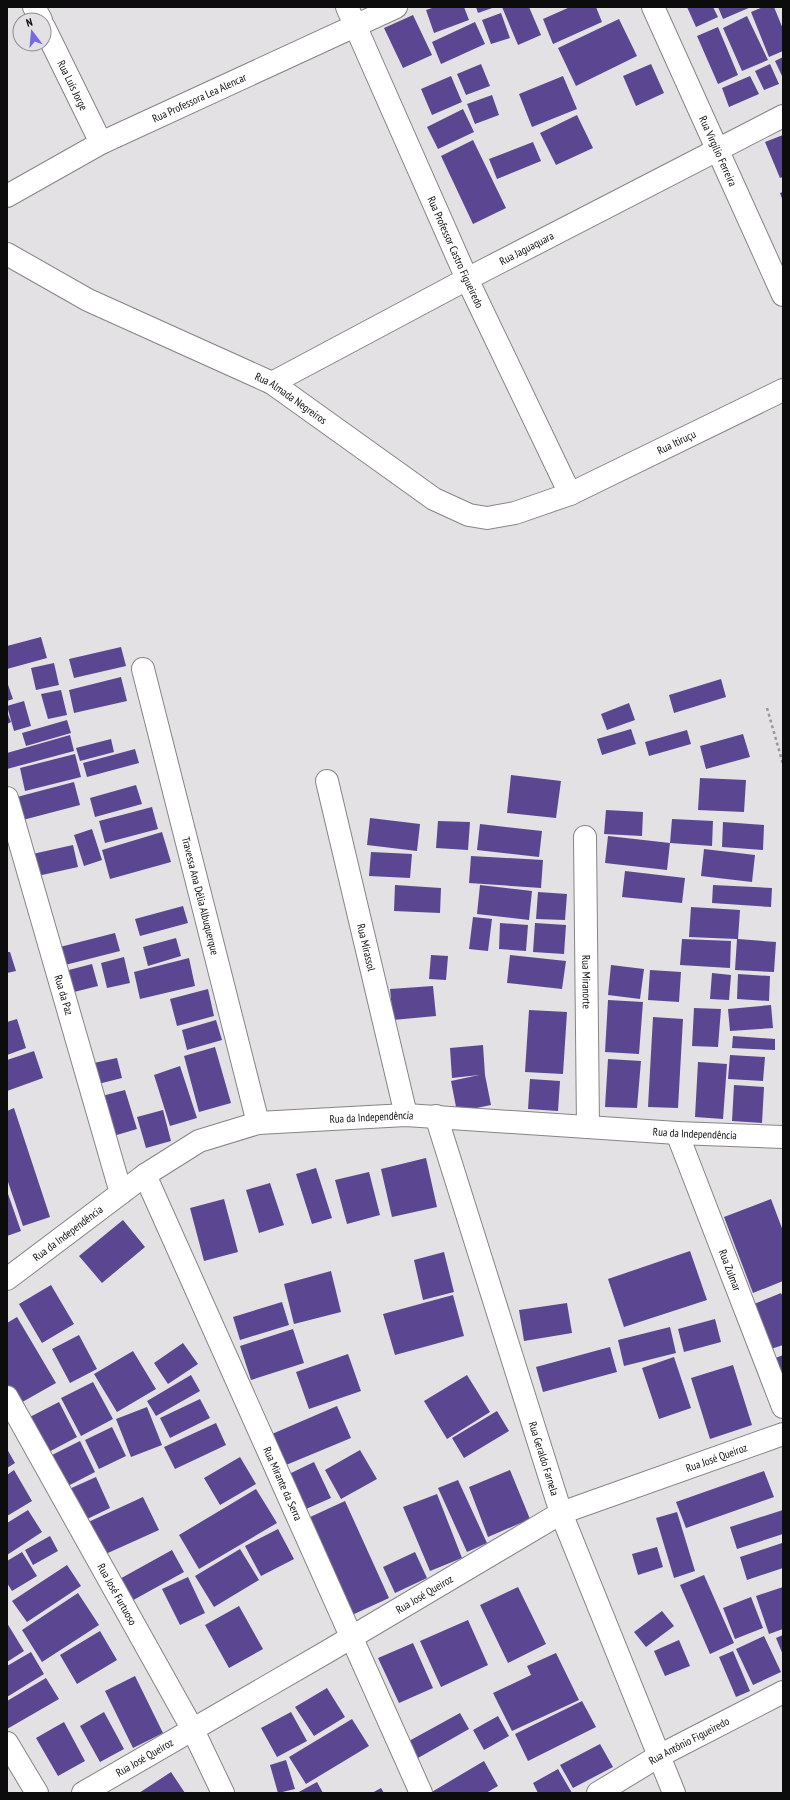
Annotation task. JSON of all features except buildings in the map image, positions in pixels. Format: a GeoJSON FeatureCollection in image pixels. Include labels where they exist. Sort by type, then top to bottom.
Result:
{"type":"FeatureCollection","features":[{"type":"Feature","properties":{"kind":"street","name":"Rua Professora Lea Alencar"},"geometry":{"type":"LineString","coordinates":[[7,196],[101,143],[352,16],[396,7]]}},
{"type":"Feature","properties":{"kind":"street","name":"Rua Virgílio Ferreira"},"geometry":{"type":"LineString","coordinates":[[653,7],[783,295]]}},
{"type":"Feature","properties":{"kind":"street","name":"Rua Professor Castro Figueiredo"},"geometry":{"type":"LineString","coordinates":[[352,16],[467,279],[570,494]]}},
{"type":"Feature","properties":{"kind":"street","name":"Rua Luís Jorge"},"geometry":{"type":"LineString","coordinates":[[52,43],[101,143]]}},
{"type":"Feature","properties":{"kind":"street","name":"Rua Jaguaquara"},"geometry":{"type":"LineString","coordinates":[[272,384],[467,279],[718,151],[783,116]]}},
{"type":"Feature","properties":{"kind":"street","name":"Rua Almada Negreiros"},"geometry":{"type":"LineString","coordinates":[[7,254],[88,300],[272,384],[434,499],[469,515],[487,518],[516,513],[570,494]]}},
{"type":"Feature","properties":{"kind":"street","name":"Rua Itiruçu"},"geometry":{"type":"LineString","coordinates":[[570,494],[783,390]]}},
{"type":"Feature","properties":{"kind":"street","name":"Travessa Ana Délia Albuquerque"},"geometry":{"type":"LineString","coordinates":[[144,669],[258,1123]]}},
{"type":"Feature","properties":{"kind":"street","name":"Rua Mirassol"},"geometry":{"type":"LineString","coordinates":[[327,781],[406,1115]]}},
{"type":"Feature","properties":{"kind":"street","name":"Rua da Paz"},"geometry":{"type":"LineString","coordinates":[[7,798],[121,1193]]}},
{"type":"Feature","properties":{"kind":"street","name":"Rua Miranorte"},"geometry":{"type":"LineString","coordinates":[[585,837],[588,1127]]}},
{"type":"Feature","properties":{"kind":"street","name":"Rua da Independência"},"geometry":{"type":"LineString","coordinates":[[7,1279],[145,1175],[199,1141],[258,1123],[406,1115],[677,1133],[783,1137]]}},
{"type":"Feature","properties":{"kind":"street","name":"Rua Geraldo Farnela"},"geometry":{"type":"LineString","coordinates":[[436,1116],[561,1513],[674,1793]]}},
{"type":"Feature","properties":{"kind":"street","name":"Rua Zulmar"},"geometry":{"type":"LineString","coordinates":[[677,1133],[783,1407]]}},
{"type":"Feature","properties":{"kind":"street","name":"Rua Mirante da Serra"},"geometry":{"type":"LineString","coordinates":[[145,1175],[421,1793]]}},
{"type":"Feature","properties":{"kind":"street","name":"Rua José Furtuoso"},"geometry":{"type":"LineString","coordinates":[[7,1397],[193,1730],[223,1793]]}},
{"type":"Feature","properties":{"kind":"street","name":"Rua José Queiroz"},"geometry":{"type":"LineString","coordinates":[[83,1793],[193,1730],[561,1513],[783,1434]]}},
{"type":"Feature","properties":{"kind":"street","name":"Rua Antônio Figueiredo"},"geometry":{"type":"LineString","coordinates":[[598,1793],[659,1756],[783,1692]]}},
{"type":"Feature","properties":{"kind":"street"},"geometry":{"type":"LineString","coordinates":[[7,1743],[37,1793]]}},
{"type":"Feature","properties":{"kind":"path"},"geometry":{"type":"LineString","coordinates":[[767,708],[783,764]]}}]}
